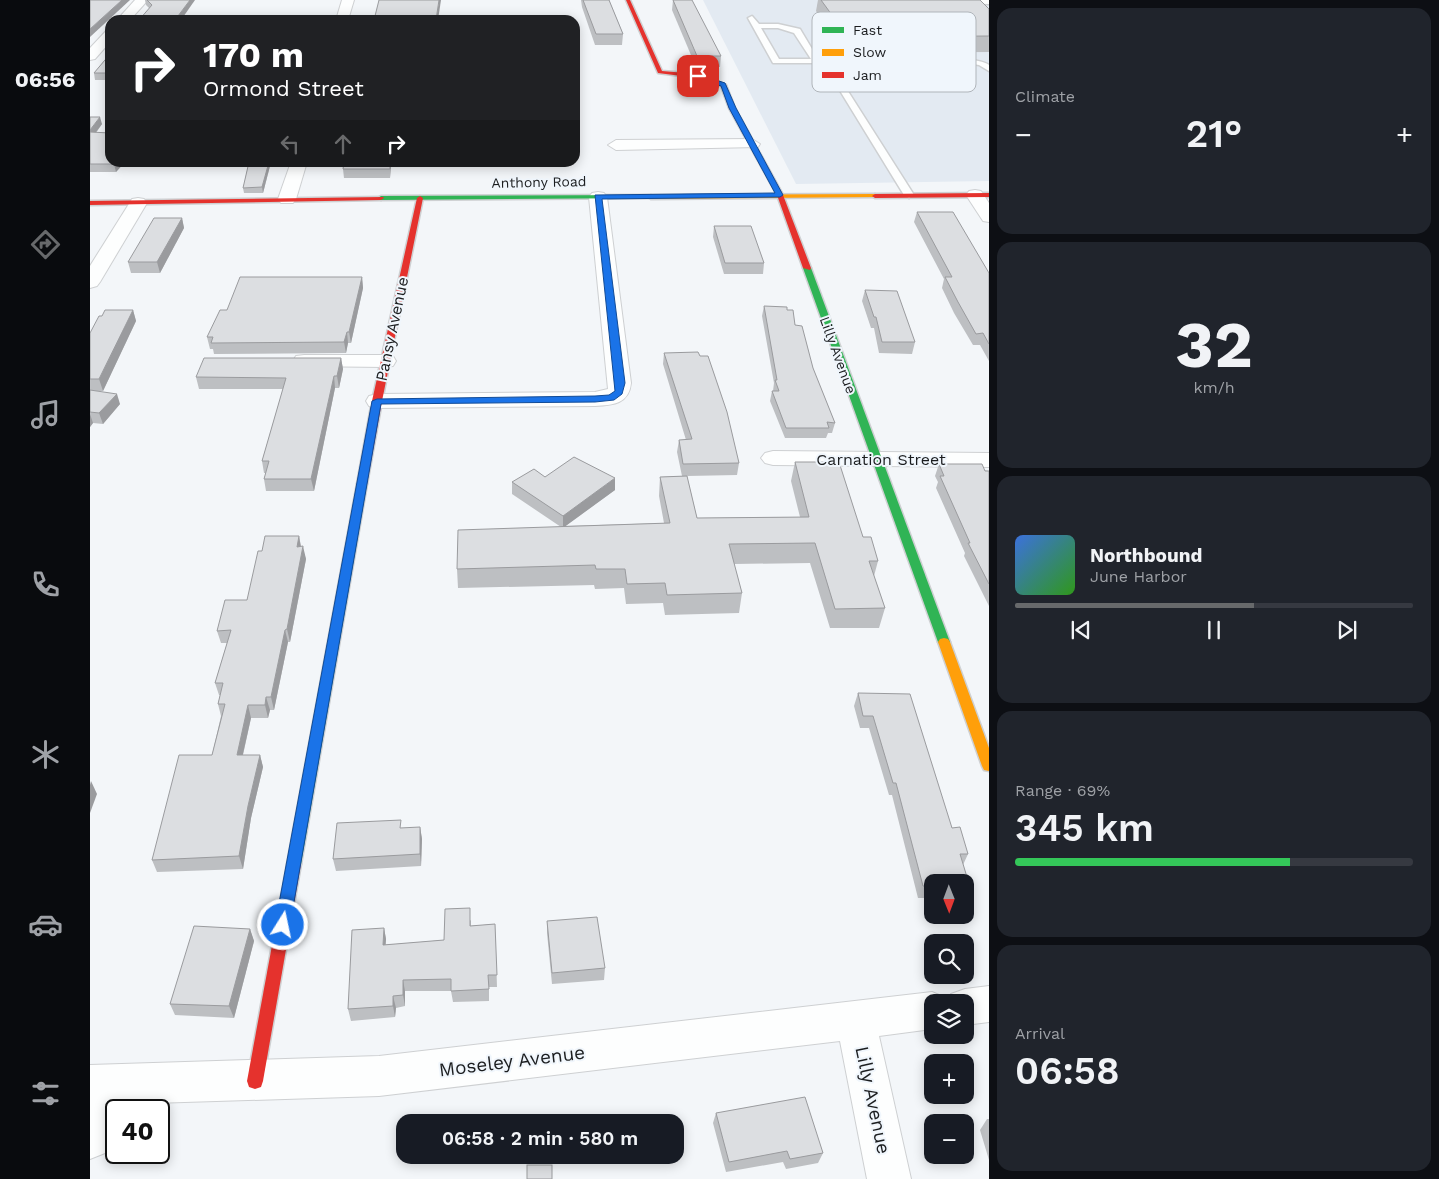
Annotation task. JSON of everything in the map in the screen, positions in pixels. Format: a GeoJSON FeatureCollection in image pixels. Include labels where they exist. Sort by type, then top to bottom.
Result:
{"type":"FeatureCollection","features":[{"type":"Feature","properties":{"kind":"street"},"geometry":{"type":"LineString","coordinates":[[128,15],[142,0]]}},
{"type":"Feature","properties":{"kind":"street"},"geometry":{"type":"LineString","coordinates":[[344,15],[348,0]]}},
{"type":"Feature","properties":{"kind":"street","name":"Lilly Avenue"},"geometry":{"type":"LineString","coordinates":[[628,0],[660,72],[698,76],[723,85],[780,195],[989,766]]}},
{"type":"Feature","properties":{"kind":"street"},"geometry":{"type":"LineString","coordinates":[[90,55],[105,39]]}},
{"type":"Feature","properties":{"kind":"street"},"geometry":{"type":"LineString","coordinates":[[616,146],[752,144]]}},
{"type":"Feature","properties":{"kind":"street"},"geometry":{"type":"LineString","coordinates":[[287,199],[297,167]]}},
{"type":"Feature","properties":{"kind":"street"},"geometry":{"type":"LineString","coordinates":[[982,195],[989,217]]}},
{"type":"Feature","properties":{"kind":"street","name":"Anthony Road"},"geometry":{"type":"LineString","coordinates":[[90,203],[287,199],[982,195]]}},
{"type":"Feature","properties":{"kind":"street"},"geometry":{"type":"LineString","coordinates":[[377,401],[595,399],[611,398],[619,392],[620,383],[598,197]]}},
{"type":"Feature","properties":{"kind":"street","name":"Pansy Avenue"},"geometry":{"type":"LineString","coordinates":[[255,1080],[377,401],[420,198]]}},
{"type":"Feature","properties":{"kind":"street"},"geometry":{"type":"LineString","coordinates":[[90,282],[138,203]]}},
{"type":"Feature","properties":{"kind":"street"},"geometry":{"type":"LineString","coordinates":[[288,361],[385,361]]}},
{"type":"Feature","properties":{"kind":"street","name":"Carnation Street"},"geometry":{"type":"LineString","coordinates":[[773,458],[989,460]]}},
{"type":"Feature","properties":{"kind":"street"},"geometry":{"type":"LineString","coordinates":[[974,1006],[989,1004]]}},
{"type":"Feature","properties":{"kind":"street","name":"Moseley Avenue"},"geometry":{"type":"LineString","coordinates":[[98,1085],[379,1076],[856,1022],[924,1012]]}},
{"type":"Feature","properties":{"kind":"street","name":"Lilly Avenue"},"geometry":{"type":"LineString","coordinates":[[856,1022],[890,1179]]}},
{"type":"Feature","properties":{"kind":"street"},"geometry":{"type":"LineString","coordinates":[[90,1138],[98,1085]]}},
{"type":"Feature","properties":{"kind":"lane"},"geometry":{"type":"LineString","coordinates":[[949,3],[989,2]]}},
{"type":"Feature","properties":{"kind":"lane"},"geometry":{"type":"LineString","coordinates":[[752,18],[776,61],[812,61]]}},
{"type":"Feature","properties":{"kind":"lane"},"geometry":{"type":"LineString","coordinates":[[756,26],[778,26],[797,31],[812,51]]}},
{"type":"Feature","properties":{"kind":"lane"},"geometry":{"type":"LineString","coordinates":[[976,62],[981,63],[989,69]]}},
{"type":"Feature","properties":{"kind":"lane"},"geometry":{"type":"LineString","coordinates":[[841,92],[909,195]]}},
{"type":"Feature","properties":{"kind":"shaded area"},"geometry":{"type":"Polygon","coordinates":[[[703,0],[989,0],[989,181],[796,184],[703,0]]]}},
{"type":"Feature","properties":{"kind":"building"},"geometry":{"type":"Polygon","coordinates":[[[90,0],[122,0],[105,15],[90,29],[90,0]]]}},
{"type":"Feature","properties":{"kind":"building"},"geometry":{"type":"Polygon","coordinates":[[[147,0],[190,0],[179,15],[143,15],[152,5],[147,0]]]}},
{"type":"Feature","properties":{"kind":"building"},"geometry":{"type":"Polygon","coordinates":[[[379,0],[439,0],[437,15],[375,15],[379,0]]]}},
{"type":"Feature","properties":{"kind":"building"},"geometry":{"type":"Polygon","coordinates":[[[583,0],[609,0],[623,34],[596,34],[583,0]]]}},
{"type":"Feature","properties":{"kind":"building"},"geometry":{"type":"Polygon","coordinates":[[[673,0],[692,0],[721,56],[697,56],[673,0]]]}},
{"type":"Feature","properties":{"kind":"building"},"geometry":{"type":"Polygon","coordinates":[[[821,0],[980,0],[989,9],[989,36],[976,36],[976,12],[830,12],[821,0]]]}},
{"type":"Feature","properties":{"kind":"building"},"geometry":{"type":"Polygon","coordinates":[[[105,60],[105,73],[94,73],[105,60]]]}},
{"type":"Feature","properties":{"kind":"building"},"geometry":{"type":"Polygon","coordinates":[[[90,117],[100,117],[90,130],[90,117]]]}},
{"type":"Feature","properties":{"kind":"building"},"geometry":{"type":"Polygon","coordinates":[[[90,132],[105,133],[105,164],[90,164],[90,132]]]}},
{"type":"Feature","properties":{"kind":"building"},"geometry":{"type":"Polygon","coordinates":[[[248,167],[268,167],[262,187],[243,188],[248,167]]]}},
{"type":"Feature","properties":{"kind":"building"},"geometry":{"type":"Polygon","coordinates":[[[343,167],[390,167],[390,169],[343,169],[343,167]]]}},
{"type":"Feature","properties":{"kind":"building"},"geometry":{"type":"Polygon","coordinates":[[[917,212],[953,212],[989,273],[989,344],[983,333],[976,334],[958,302],[945,277],[952,277],[917,212]]]}},
{"type":"Feature","properties":{"kind":"building"},"geometry":{"type":"Polygon","coordinates":[[[154,218],[182,218],[157,262],[128,262],[154,218]]]}},
{"type":"Feature","properties":{"kind":"building"},"geometry":{"type":"Polygon","coordinates":[[[714,226],[751,226],[764,263],[725,263],[714,226]]]}},
{"type":"Feature","properties":{"kind":"building"},"geometry":{"type":"Polygon","coordinates":[[[240,277],[362,277],[349,332],[347,332],[344,342],[211,343],[213,337],[207,337],[220,310],[227,310],[240,277]]]}},
{"type":"Feature","properties":{"kind":"building"},"geometry":{"type":"Polygon","coordinates":[[[865,290],[897,291],[915,342],[882,342],[876,317],[874,317],[865,290]]]}},
{"type":"Feature","properties":{"kind":"building"},"geometry":{"type":"Polygon","coordinates":[[[764,306],[787,307],[787,310],[793,310],[795,325],[802,326],[813,368],[835,423],[827,422],[829,428],[786,428],[772,391],[779,391],[775,380],[777,380],[764,306]]]}},
{"type":"Feature","properties":{"kind":"building"},"geometry":{"type":"Polygon","coordinates":[[[105,310],[133,310],[99,379],[90,379],[90,333],[99,316],[102,316],[105,310]]]}},
{"type":"Feature","properties":{"kind":"building"},"geometry":{"type":"Polygon","coordinates":[[[698,352],[700,356],[708,356],[727,412],[739,463],[683,464],[679,440],[692,439],[664,353],[698,352]]]}},
{"type":"Feature","properties":{"kind":"building"},"geometry":{"type":"Polygon","coordinates":[[[204,358],[341,358],[337,376],[334,376],[311,479],[264,479],[269,461],[262,461],[286,378],[196,377],[204,358]]]}},
{"type":"Feature","properties":{"kind":"building"},"geometry":{"type":"Polygon","coordinates":[[[90,390],[117,394],[99,413],[90,412],[90,390]]]}},
{"type":"Feature","properties":{"kind":"building"},"geometry":{"type":"Polygon","coordinates":[[[574,457],[615,478],[563,516],[512,482],[534,469],[545,477],[574,457]]]}},
{"type":"Feature","properties":{"kind":"building"},"geometry":{"type":"Polygon","coordinates":[[[795,462],[839,462],[863,537],[871,537],[878,561],[869,561],[885,608],[835,609],[815,543],[729,544],[742,593],[667,595],[665,583],[627,584],[625,569],[596,569],[595,565],[457,569],[458,530],[670,523],[660,477],[687,476],[697,518],[809,517],[795,462]]]}},
{"type":"Feature","properties":{"kind":"building"},"geometry":{"type":"Polygon","coordinates":[[[939,464],[982,464],[985,471],[989,471],[989,584],[968,543],[970,543],[940,476],[944,476],[939,464]]]}},
{"type":"Feature","properties":{"kind":"building"},"geometry":{"type":"Polygon","coordinates":[[[265,536],[299,536],[297,547],[303,546],[287,629],[285,630],[271,697],[266,697],[265,705],[248,705],[237,755],[260,755],[239,856],[152,860],[179,755],[212,755],[225,704],[218,704],[223,683],[215,683],[231,630],[217,631],[225,600],[247,600],[258,551],[262,551],[265,536]]]}},
{"type":"Feature","properties":{"kind":"building"},"geometry":{"type":"Polygon","coordinates":[[[858,693],[910,694],[952,828],[960,827],[968,854],[960,854],[966,874],[924,874],[923,886],[896,783],[893,783],[873,716],[863,716],[858,693]]]}},
{"type":"Feature","properties":{"kind":"building"},"geometry":{"type":"Polygon","coordinates":[[[401,820],[400,828],[420,827],[420,854],[333,859],[337,823],[401,820]]]}},
{"type":"Feature","properties":{"kind":"building"},"geometry":{"type":"Polygon","coordinates":[[[470,908],[470,926],[495,924],[497,975],[488,975],[489,989],[451,991],[451,979],[403,980],[403,995],[393,996],[393,1006],[348,1009],[352,930],[384,928],[383,945],[444,940],[445,909],[470,908]]]}},
{"type":"Feature","properties":{"kind":"building"},"geometry":{"type":"Polygon","coordinates":[[[597,917],[605,968],[552,973],[547,921],[597,917]]]}},
{"type":"Feature","properties":{"kind":"building"},"geometry":{"type":"Polygon","coordinates":[[[194,926],[250,929],[229,1006],[170,1004],[194,926]]]}},
{"type":"Feature","properties":{"kind":"building"},"geometry":{"type":"Polygon","coordinates":[[[805,1097],[823,1153],[790,1159],[787,1151],[729,1162],[716,1113],[805,1097]]]}},
{"type":"Feature","properties":{"kind":"building"},"geometry":{"type":"Polygon","coordinates":[[[527,1165],[552,1165],[552,1179],[527,1179],[527,1165]]]}},
{"type":"Feature","properties":{"kind":"traffic: fast"},"geometry":{"type":"LineString","coordinates":[[381,198],[651,197]]}},
{"type":"Feature","properties":{"kind":"traffic: fast"},"geometry":{"type":"LineString","coordinates":[[807,268],[944,642]]}},
{"type":"Feature","properties":{"kind":"traffic: fast"},"geometry":{"type":"LineString","coordinates":[[294,864],[362,484]]}},
{"type":"Feature","properties":{"kind":"traffic: slow"},"geometry":{"type":"LineString","coordinates":[[651,197],[875,196]]}},
{"type":"Feature","properties":{"kind":"traffic: slow"},"geometry":{"type":"LineString","coordinates":[[944,642],[989,766]]}},
{"type":"Feature","properties":{"kind":"traffic: jam"},"geometry":{"type":"LineString","coordinates":[[628,0],[660,72],[698,76],[723,85],[732,108],[780,195],[807,268]]}},
{"type":"Feature","properties":{"kind":"traffic: jam"},"geometry":{"type":"LineString","coordinates":[[875,196],[989,195]]}},
{"type":"Feature","properties":{"kind":"traffic: jam"},"geometry":{"type":"LineString","coordinates":[[90,203],[381,198]]}},
{"type":"Feature","properties":{"kind":"traffic: jam"},"geometry":{"type":"LineString","coordinates":[[362,484],[377,401],[420,198]]}},
{"type":"Feature","properties":{"kind":"traffic: jam"},"geometry":{"type":"LineString","coordinates":[[255,1081],[294,864]]}},
{"type":"Feature","properties":{"kind":"route"},"geometry":{"type":"LineString","coordinates":[[283,925],[377,401],[595,399],[611,398],[619,392],[620,383],[598,197],[780,195],[732,108],[723,85],[698,76]]}}]}
